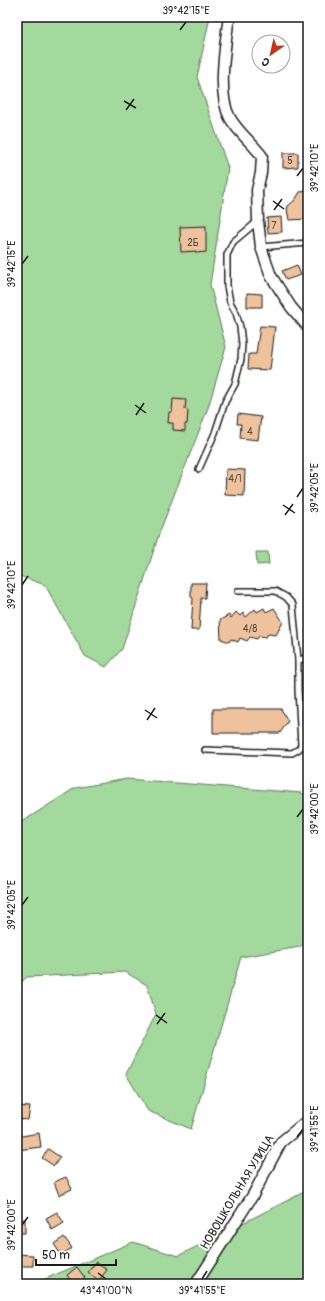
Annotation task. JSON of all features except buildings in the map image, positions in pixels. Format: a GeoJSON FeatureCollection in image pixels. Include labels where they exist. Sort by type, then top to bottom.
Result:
{"type":"FeatureCollection","features":[{"type":"Feature","properties":{"kind":"street"},"geometry":{"type":"LineString","coordinates":[[231,17],[228,24],[223,71],[224,101],[230,117],[262,156],[258,190],[258,221],[261,247],[271,276],[291,307],[308,327]]}},
{"type":"Feature","properties":{"kind":"street","name":"НОВОШКОЛЬНАЯ УЛИЦА"},"geometry":{"type":"LineString","coordinates":[[196,1284],[253,1195],[280,1142],[308,1120]]}},
{"type":"Feature","properties":{"kind":"lane"},"geometry":{"type":"LineString","coordinates":[[199,469],[215,433],[225,402],[235,384],[241,359],[242,344],[240,327],[236,313],[230,302],[227,255],[233,242],[258,221]]}},
{"type":"Feature","properties":{"kind":"lane"},"geometry":{"type":"LineString","coordinates":[[261,247],[308,244]]}},
{"type":"Feature","properties":{"kind":"lane"},"geometry":{"type":"LineString","coordinates":[[205,750],[292,753],[299,749],[301,745],[298,660],[293,605],[286,597],[276,592],[238,590]]}},
{"type":"Feature","properties":{"kind":"lane"},"geometry":{"type":"LineString","coordinates":[[298,660],[308,658]]}},
{"type":"Feature","properties":{"kind":"green space"},"geometry":{"type":"Polygon","coordinates":[[[17,17],[210,17],[197,77],[228,168],[210,285],[226,347],[208,408],[160,531],[122,649],[106,667],[85,656],[45,585],[17,575],[17,17]]]}},
{"type":"Feature","properties":{"kind":"green space"},"geometry":{"type":"Polygon","coordinates":[[[256,552],[268,552],[269,564],[257,565],[256,552]]]}},
{"type":"Feature","properties":{"kind":"green space"},"geometry":{"type":"Polygon","coordinates":[[[127,779],[302,793],[308,797],[308,939],[300,947],[241,957],[191,1129],[148,1111],[126,1074],[156,1014],[147,985],[125,972],[27,977],[17,986],[17,825],[75,788],[127,779]]]}},
{"type":"Feature","properties":{"kind":"green space"},"geometry":{"type":"Polygon","coordinates":[[[308,1190],[308,1284],[33,1284],[133,1242],[178,1256],[308,1190]]]}}]}
